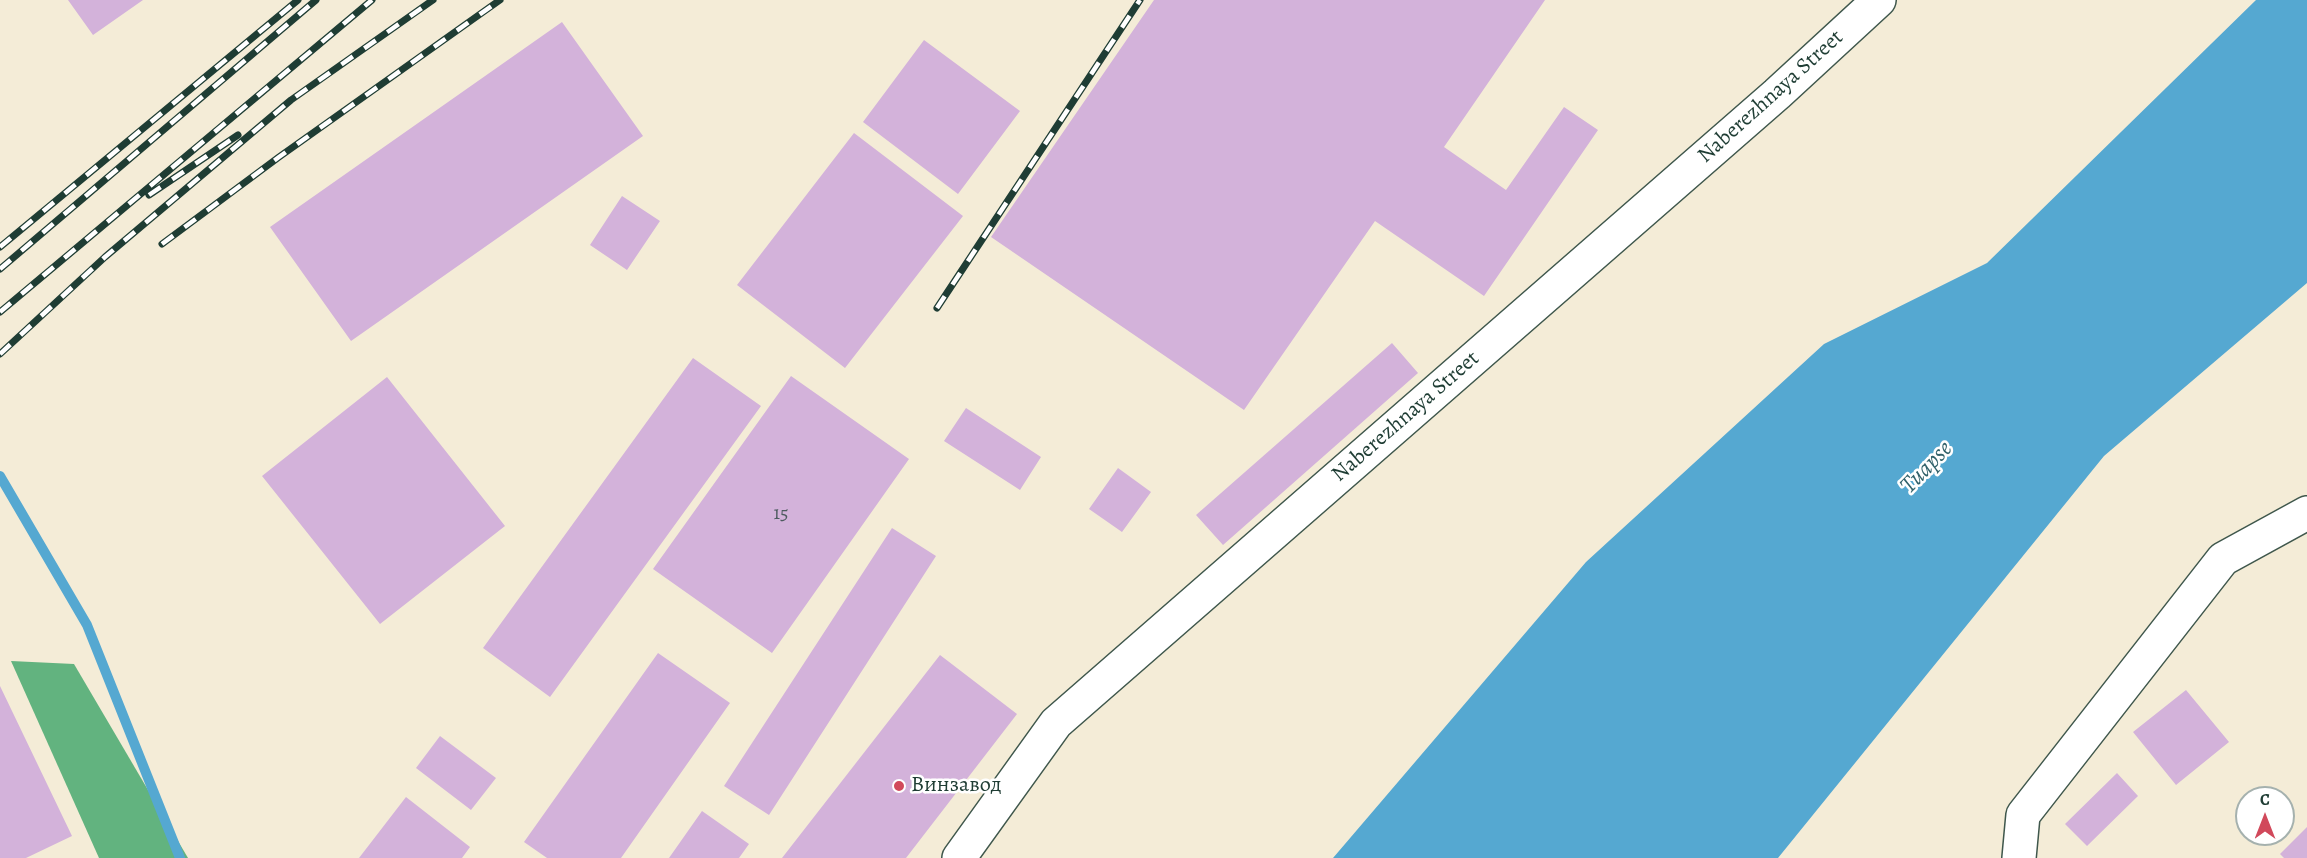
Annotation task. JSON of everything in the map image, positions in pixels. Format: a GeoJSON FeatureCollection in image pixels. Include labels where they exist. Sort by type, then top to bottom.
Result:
{"type":"FeatureCollection","features":[{"type":"Feature","properties":{"kind":"street","name":"Naberezhnaya Street"},"geometry":{"type":"LineString","coordinates":[[959,858],[1056,723],[1768,101],[1879,0]]}},
{"type":"Feature","properties":{"kind":"street"},"geometry":{"type":"LineString","coordinates":[[2019,858],[2023,815],[2223,559],[2307,513]]}},
{"type":"Feature","properties":{"kind":"green space"},"geometry":{"type":"Polygon","coordinates":[[[11,661],[74,664],[188,858],[99,858],[11,661]]]}},
{"type":"Feature","properties":{"kind":"water","name":"Tuapse"},"geometry":{"type":"Polygon","coordinates":[[[2256,0],[2307,0],[2307,283],[2104,456],[1778,858],[1333,858],[1586,562],[1824,344],[1987,263],[2256,0]]]}},
{"type":"Feature","properties":{"kind":"building"},"geometry":{"type":"Polygon","coordinates":[[[68,0],[143,0],[93,35],[68,0]]]}},
{"type":"Feature","properties":{"kind":"building"},"geometry":{"type":"Polygon","coordinates":[[[1154,0],[1545,0],[1444,147],[1506,190],[1564,107],[1598,130],[1484,296],[1375,221],[1244,410],[991,237],[1154,0]]]}},
{"type":"Feature","properties":{"kind":"building"},"geometry":{"type":"Polygon","coordinates":[[[562,22],[643,136],[351,341],[270,227],[562,22]]]}},
{"type":"Feature","properties":{"kind":"building"},"geometry":{"type":"Polygon","coordinates":[[[924,40],[1020,111],[958,194],[863,122],[924,40]]]}},
{"type":"Feature","properties":{"kind":"building"},"geometry":{"type":"Polygon","coordinates":[[[854,133],[963,216],[845,368],[737,285],[854,133]]]}},
{"type":"Feature","properties":{"kind":"building"},"geometry":{"type":"Polygon","coordinates":[[[622,196],[660,221],[627,270],[590,245],[622,196]]]}},
{"type":"Feature","properties":{"kind":"building"},"geometry":{"type":"Polygon","coordinates":[[[1392,343],[1418,373],[1223,545],[1196,515],[1392,343]]]}},
{"type":"Feature","properties":{"kind":"building"},"geometry":{"type":"Polygon","coordinates":[[[693,358],[761,406],[550,697],[483,648],[693,358]]]}},
{"type":"Feature","properties":{"kind":"building"},"geometry":{"type":"Polygon","coordinates":[[[791,376],[909,459],[772,653],[653,569],[791,376]]]}},
{"type":"Feature","properties":{"kind":"building"},"geometry":{"type":"Polygon","coordinates":[[[387,377],[505,526],[380,624],[262,476],[387,377]]]}},
{"type":"Feature","properties":{"kind":"building"},"geometry":{"type":"Polygon","coordinates":[[[966,408],[1041,457],[1020,490],[944,441],[966,408]]]}},
{"type":"Feature","properties":{"kind":"building"},"geometry":{"type":"Polygon","coordinates":[[[1118,468],[1151,492],[1122,532],[1089,509],[1118,468]]]}},
{"type":"Feature","properties":{"kind":"building"},"geometry":{"type":"Polygon","coordinates":[[[892,528],[936,556],[769,815],[724,786],[892,528]]]}},
{"type":"Feature","properties":{"kind":"building"},"geometry":{"type":"Polygon","coordinates":[[[658,653],[730,703],[621,858],[547,858],[524,842],[658,653]]]}},
{"type":"Feature","properties":{"kind":"building","name":"Винзавод"},"geometry":{"type":"Polygon","coordinates":[[[940,655],[1017,714],[906,858],[782,858],[940,655]]]}},
{"type":"Feature","properties":{"kind":"building"},"geometry":{"type":"Polygon","coordinates":[[[0,686],[72,836],[26,858],[0,858],[0,686]]]}},
{"type":"Feature","properties":{"kind":"building"},"geometry":{"type":"Polygon","coordinates":[[[2186,690],[2229,742],[2176,785],[2133,732],[2186,690]]]}},
{"type":"Feature","properties":{"kind":"building"},"geometry":{"type":"Polygon","coordinates":[[[440,736],[496,778],[471,810],[416,768],[440,736]]]}},
{"type":"Feature","properties":{"kind":"building"},"geometry":{"type":"Polygon","coordinates":[[[2117,773],[2138,796],[2087,846],[2065,824],[2117,773]]]}},
{"type":"Feature","properties":{"kind":"building"},"geometry":{"type":"Polygon","coordinates":[[[406,797],[470,847],[462,858],[359,858],[406,797]]]}},
{"type":"Feature","properties":{"kind":"building"},"geometry":{"type":"Polygon","coordinates":[[[702,811],[749,844],[739,858],[669,858],[702,811]]]}},
{"type":"Feature","properties":{"kind":"building"},"geometry":{"type":"Polygon","coordinates":[[[2307,827],[2307,858],[2284,858],[2280,854],[2288,846],[2295,846],[2295,839],[2307,827]]]}},
{"type":"Feature","properties":{"kind":"waterway"},"geometry":{"type":"LineString","coordinates":[[0,476],[87,625],[180,858]]}},
{"type":"Feature","properties":{"kind":"railway"},"geometry":{"type":"LineString","coordinates":[[0,247],[298,0]]}},
{"type":"Feature","properties":{"kind":"railway"},"geometry":{"type":"LineString","coordinates":[[0,269],[316,0]]}},
{"type":"Feature","properties":{"kind":"railway"},"geometry":{"type":"LineString","coordinates":[[0,312],[372,0]]}},
{"type":"Feature","properties":{"kind":"railway"},"geometry":{"type":"LineString","coordinates":[[0,354],[105,257],[291,100],[433,0]]}},
{"type":"Feature","properties":{"kind":"railway"},"geometry":{"type":"LineString","coordinates":[[162,244],[279,157],[500,0]]}},
{"type":"Feature","properties":{"kind":"railway"},"geometry":{"type":"LineString","coordinates":[[937,308],[1140,0]]}},
{"type":"Feature","properties":{"kind":"railway"},"geometry":{"type":"LineString","coordinates":[[149,195],[238,135]]}},
{"type":"Feature","properties":{"kind":"place","name":"Винзавод"},"geometry":{"type":"Point","coordinates":[899,786]}}]}
